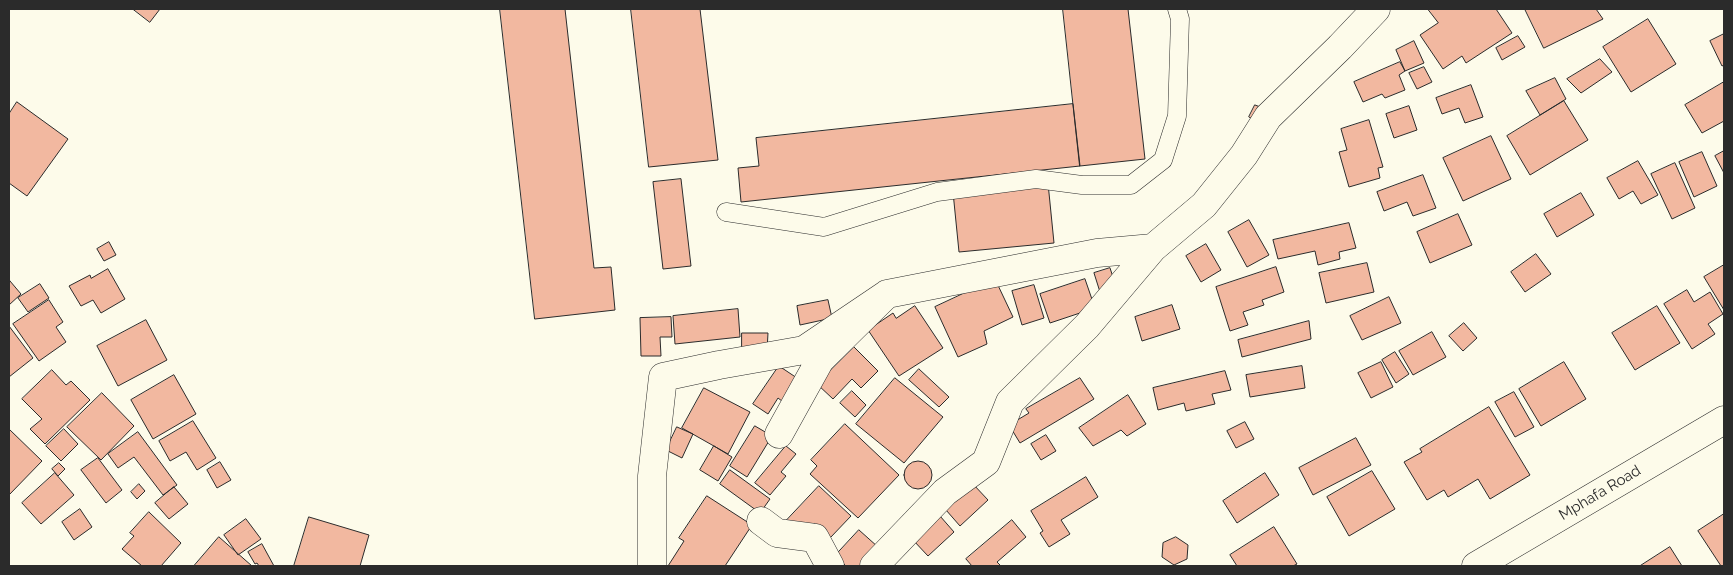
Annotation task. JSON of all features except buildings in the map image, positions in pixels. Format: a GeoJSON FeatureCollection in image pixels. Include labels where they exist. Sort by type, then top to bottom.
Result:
{"type":"FeatureCollection","features":[{"type":"Feature","properties":{"kind":"street"},"geometry":{"type":"LineString","coordinates":[[874,566],[945,492],[986,462],[1010,402],[1087,326],[1153,248],[1204,205],[1244,155],[1268,117],[1376,9]]}},
{"type":"Feature","properties":{"kind":"street"},"geometry":{"type":"LineString","coordinates":[[652,566],[652,476],[663,377],[804,350],[887,294],[1097,253],[1153,248]]}},
{"type":"Feature","properties":{"kind":"street"},"geometry":{"type":"LineString","coordinates":[[779,434],[820,360],[887,294]]}},
{"type":"Feature","properties":{"kind":"street","name":"Mphafa Road"},"geometry":{"type":"LineString","coordinates":[[1476,566],[1724,420]]}},
{"type":"Feature","properties":{"kind":"street"},"geometry":{"type":"LineString","coordinates":[[761,521],[777,534],[815,538],[830,566]]}},
{"type":"Feature","properties":{"kind":"lane"},"geometry":{"type":"LineString","coordinates":[[726,212],[824,227],[937,192],[1036,179],[1082,185],[1132,185],[1162,160],[1177,116],[1180,19],[1177,9]]}}]}
